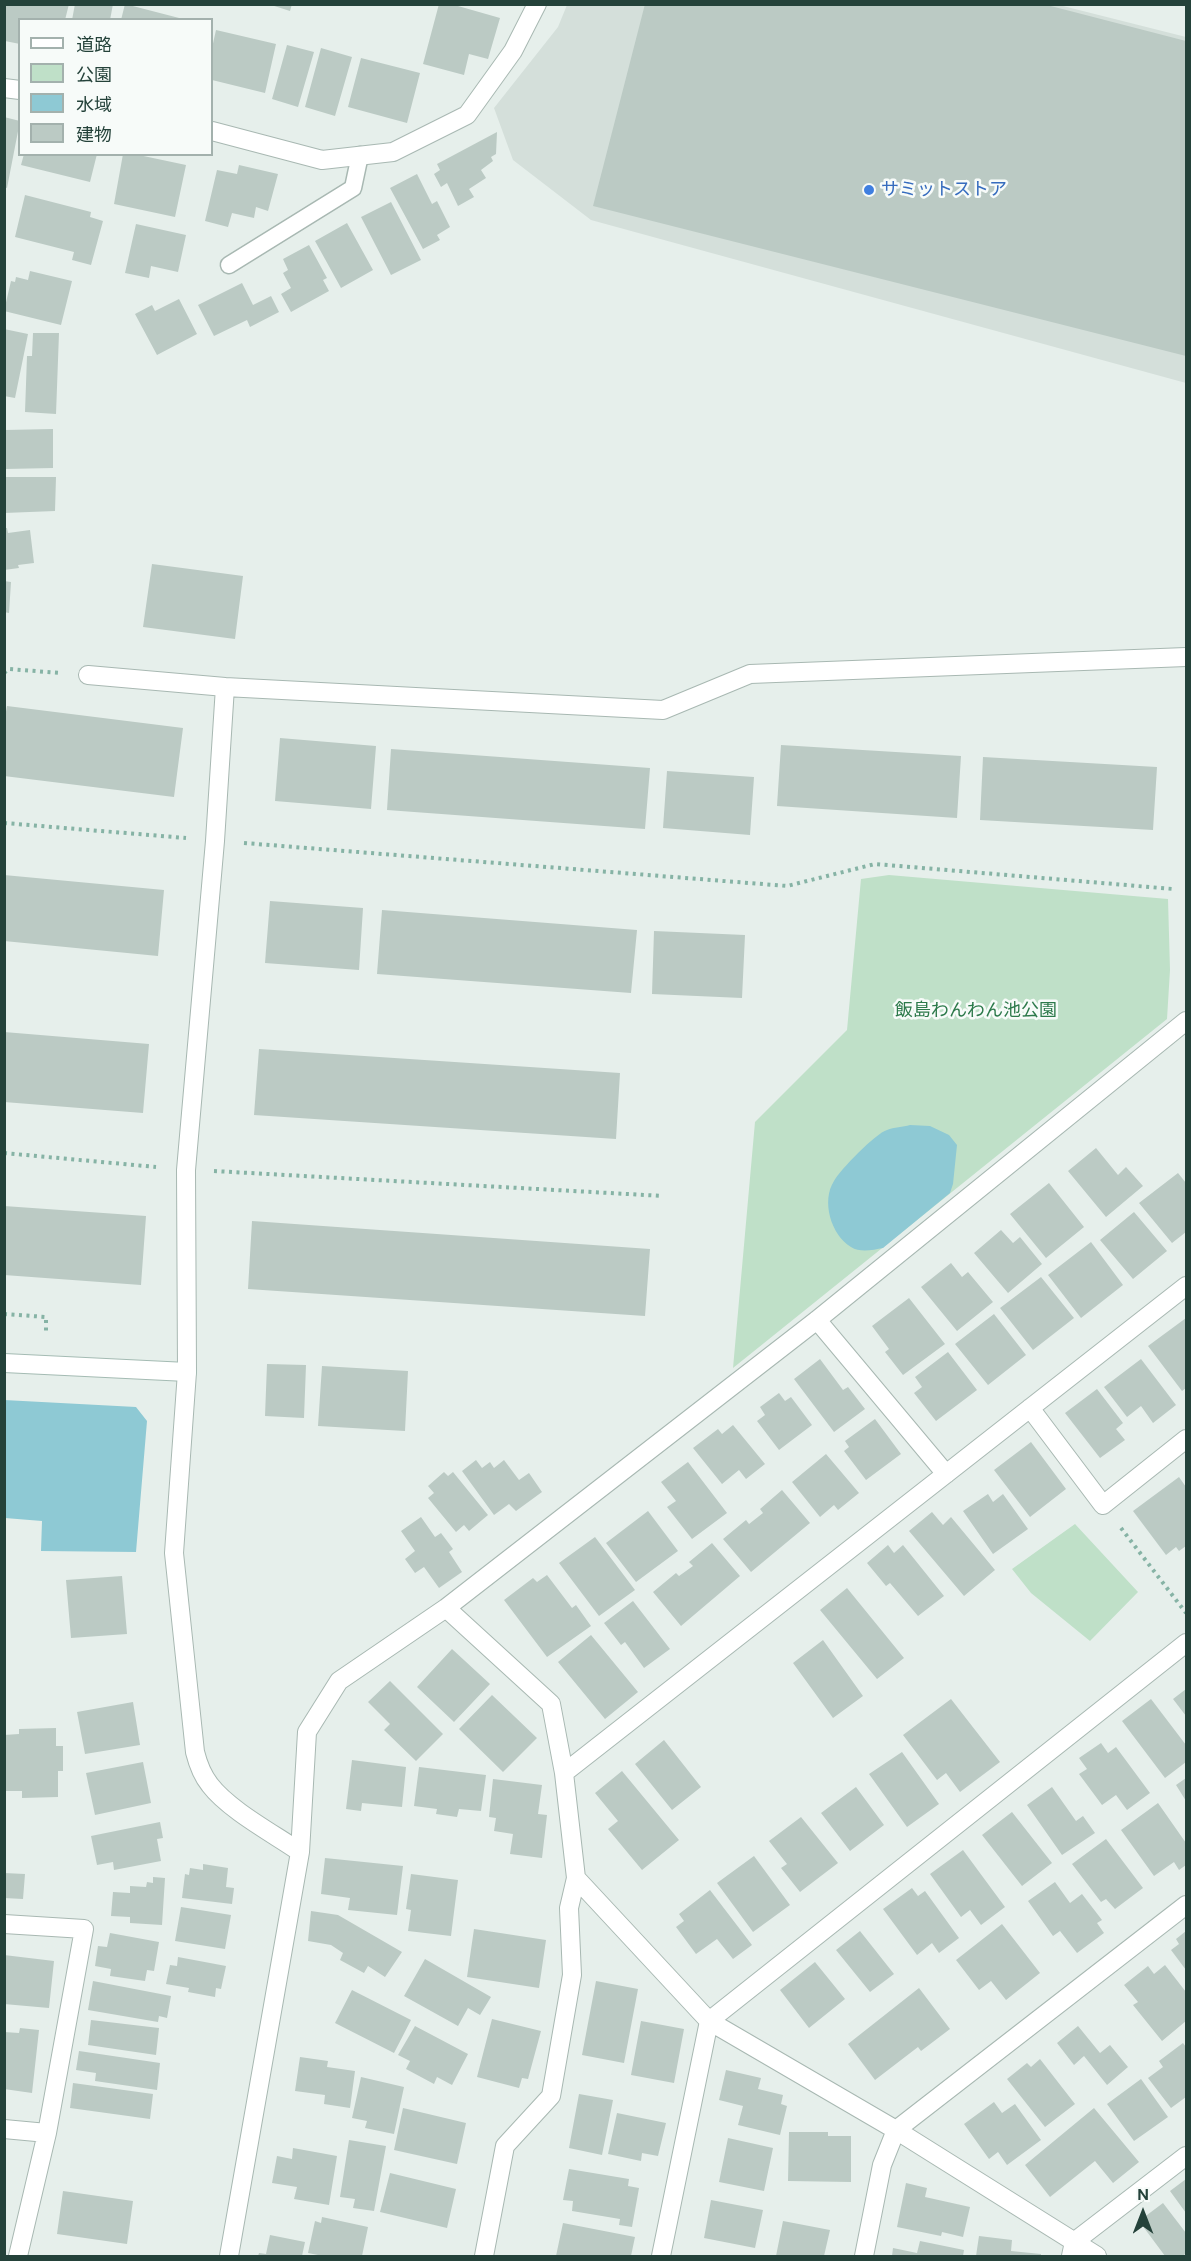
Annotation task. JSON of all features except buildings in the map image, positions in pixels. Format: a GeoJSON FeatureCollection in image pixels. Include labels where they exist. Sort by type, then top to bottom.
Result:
{"type":"FeatureCollection","features":[{"type":"Feature","properties":{"kind":"street"},"geometry":{"type":"LineString","coordinates":[[213,131],[322,160],[393,152],[467,115],[513,51],[537,4]]}},
{"type":"Feature","properties":{"kind":"street"},"geometry":{"type":"LineString","coordinates":[[88,675],[225,687],[663,710],[750,674],[1186,657]]}},
{"type":"Feature","properties":{"kind":"street"},"geometry":{"type":"LineString","coordinates":[[225,687],[215,841],[186,1170],[188,1372],[174,1553],[195,1752],[200,1770],[211,1787],[231,1805],[300,1852]]}},
{"type":"Feature","properties":{"kind":"street"},"geometry":{"type":"LineString","coordinates":[[229,2256],[300,1852],[307,1732],[339,1681],[446,1608],[817,1320],[1186,1021]]}},
{"type":"Feature","properties":{"kind":"street"},"geometry":{"type":"LineString","coordinates":[[564,1773],[1186,1286]]}},
{"type":"Feature","properties":{"kind":"street"},"geometry":{"type":"LineString","coordinates":[[817,1320],[946,1474]]}},
{"type":"Feature","properties":{"kind":"street"},"geometry":{"type":"LineString","coordinates":[[4,1363],[188,1372]]}},
{"type":"Feature","properties":{"kind":"street"},"geometry":{"type":"LineString","coordinates":[[1029,1408],[1103,1505],[1186,1439]]}},
{"type":"Feature","properties":{"kind":"street"},"geometry":{"type":"LineString","coordinates":[[446,1608],[551,1704],[564,1773],[576,1878],[569,1908],[572,1975],[551,2097],[505,2146],[484,2256]]}},
{"type":"Feature","properties":{"kind":"street"},"geometry":{"type":"LineString","coordinates":[[661,2256],[709,2021],[1186,1643]]}},
{"type":"Feature","properties":{"kind":"street"},"geometry":{"type":"LineString","coordinates":[[576,1878],[709,2021],[896,2130],[1072,2249],[1097,2256]]}},
{"type":"Feature","properties":{"kind":"street"},"geometry":{"type":"LineString","coordinates":[[864,2256],[882,2166],[896,2130],[1186,1905]]}},
{"type":"Feature","properties":{"kind":"street"},"geometry":{"type":"LineString","coordinates":[[4,1924],[84,1929],[47,2133],[18,2256]]}},
{"type":"Feature","properties":{"kind":"street"},"geometry":{"type":"LineString","coordinates":[[4,2129],[47,2133]]}},
{"type":"Feature","properties":{"kind":"street"},"geometry":{"type":"LineString","coordinates":[[1072,2249],[1186,2156]]}},
{"type":"Feature","properties":{"kind":"lane"},"geometry":{"type":"LineString","coordinates":[[229,265],[353,188],[360,155]]}},
{"type":"Feature","properties":{"kind":"path"},"geometry":{"type":"LineString","coordinates":[[4,673],[9,669],[88,675]]}},
{"type":"Feature","properties":{"kind":"path"},"geometry":{"type":"LineString","coordinates":[[4,823],[787,886],[875,864],[1173,889]]}},
{"type":"Feature","properties":{"kind":"path"},"geometry":{"type":"LineString","coordinates":[[4,1153],[186,1170],[663,1196]]}},
{"type":"Feature","properties":{"kind":"path"},"geometry":{"type":"LineString","coordinates":[[4,1314],[46,1317],[45,1366]]}},
{"type":"Feature","properties":{"kind":"path"},"geometry":{"type":"LineString","coordinates":[[1103,1505],[1186,1613]]}},
{"type":"Feature","properties":{"kind":"shaded area","name":"サミットストア"},"geometry":{"type":"Polygon","coordinates":[[[567,5],[1059,5],[1186,37],[1186,383],[591,220],[513,160],[494,108],[558,27],[567,5]]]}},
{"type":"Feature","properties":{"kind":"green space","name":"飯島わんわん池公園"},"geometry":{"type":"Polygon","coordinates":[[[889,875],[1168,899],[1170,970],[1167,1019],[733,1368],[755,1122],[847,1030],[861,879],[889,875]]]}},
{"type":"Feature","properties":{"kind":"green space"},"geometry":{"type":"Polygon","coordinates":[[[1075,1524],[1138,1592],[1090,1641],[1031,1593],[1012,1569],[1075,1524]]]}},
{"type":"Feature","properties":{"kind":"water"},"geometry":{"type":"Polygon","coordinates":[[[910,1125],[930,1126],[949,1135],[957,1145],[950,1193],[883,1248],[855,1249],[844,1242],[833,1226],[828,1208],[830,1189],[843,1169],[875,1138],[890,1129],[910,1125]]]}},
{"type":"Feature","properties":{"kind":"water"},"geometry":{"type":"Polygon","coordinates":[[[4,1400],[136,1407],[147,1421],[136,1552],[41,1551],[42,1521],[5,1518],[4,1400]]]}},
{"type":"Feature","properties":{"kind":"place","name":"サミットストア"},"geometry":{"type":"Point","coordinates":[869,190]}}]}
